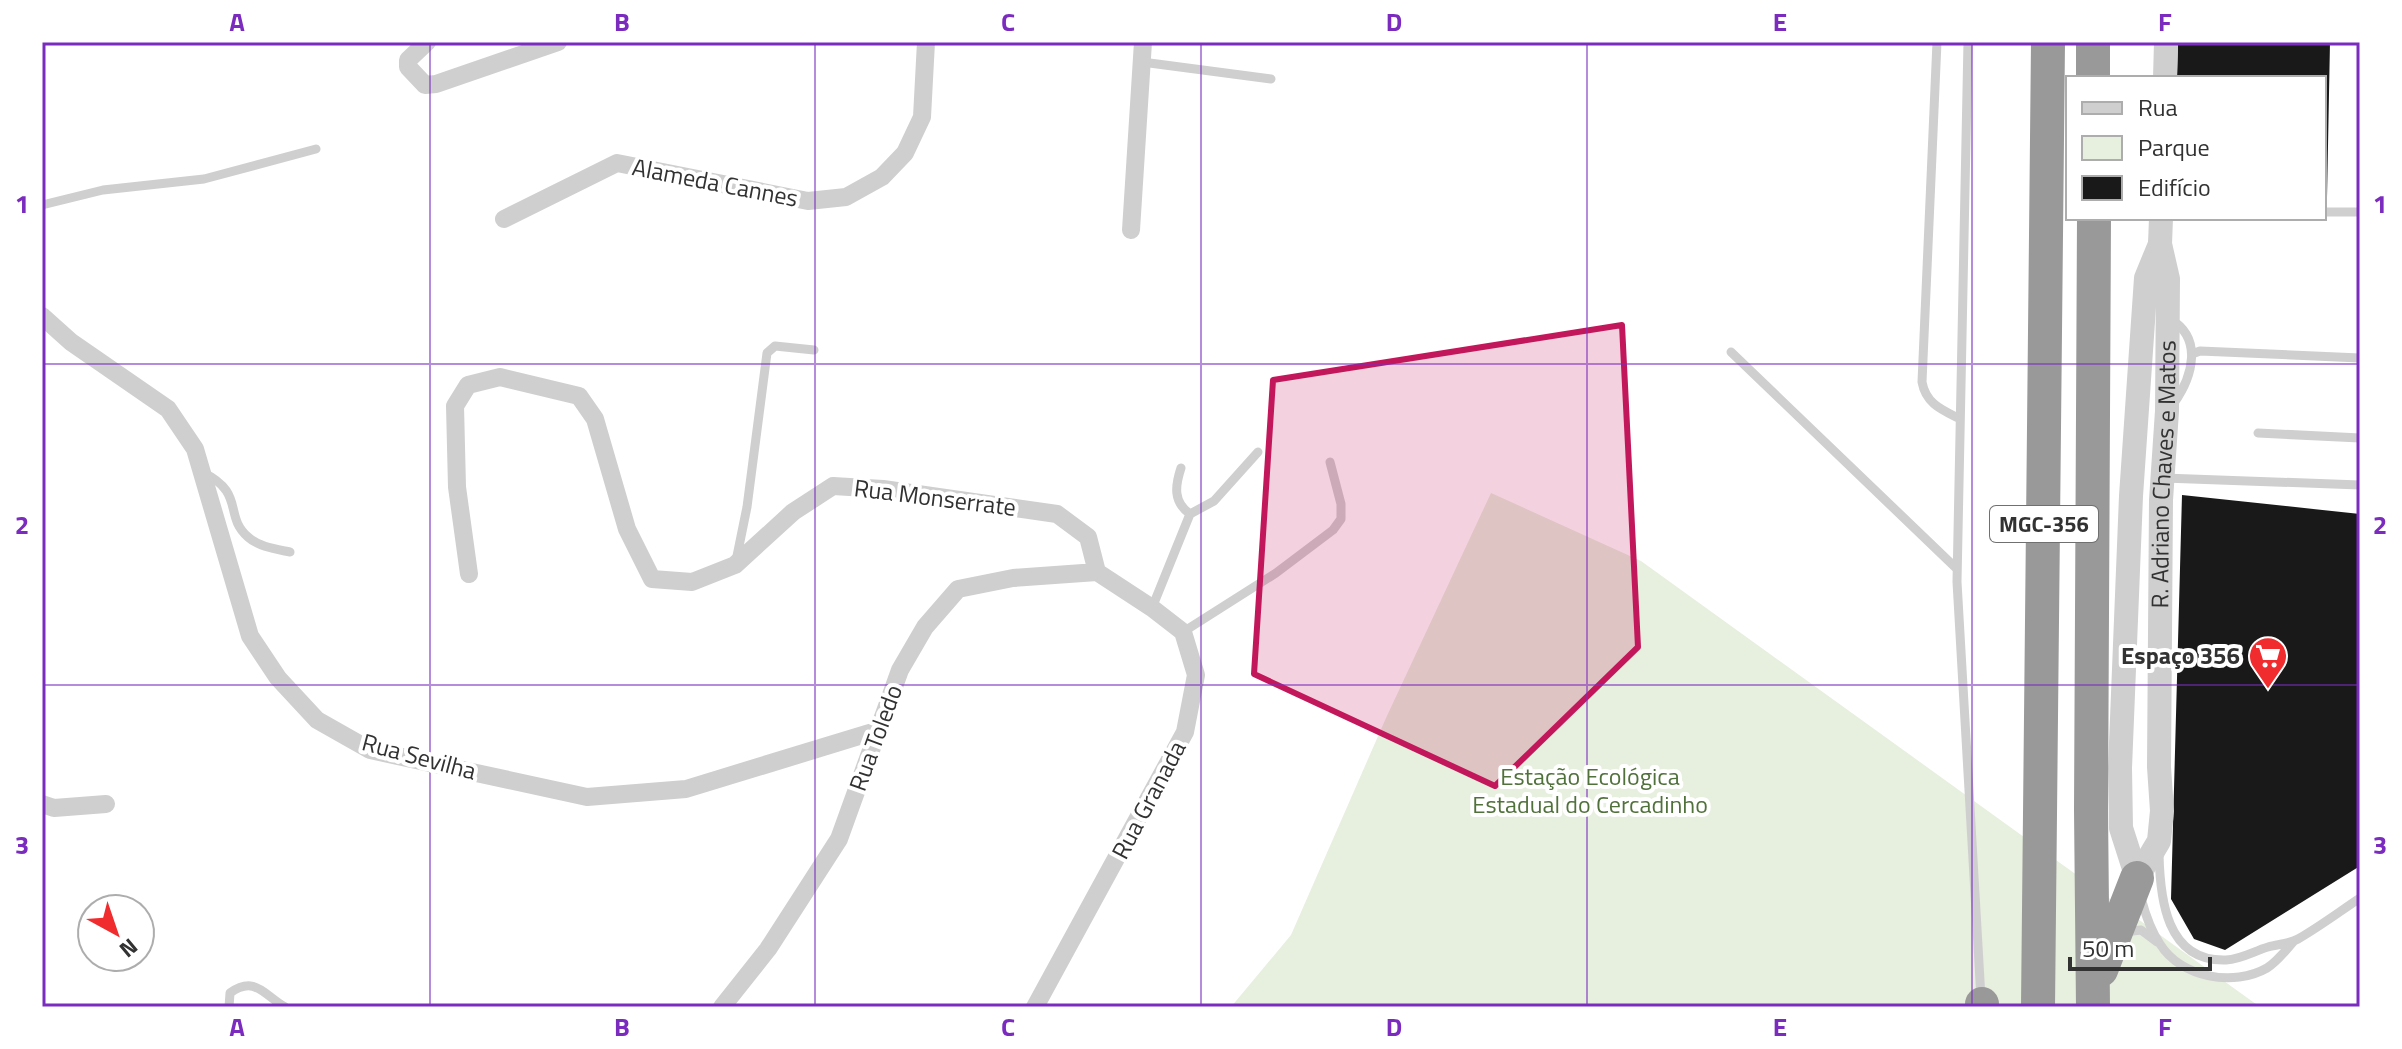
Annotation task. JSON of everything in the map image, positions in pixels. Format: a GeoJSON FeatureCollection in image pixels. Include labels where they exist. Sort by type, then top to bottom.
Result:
{"type":"FeatureCollection","features":[{"type":"Feature","properties":{"kind":"highway","name":"MGC-356"},"geometry":{"type":"LineString","coordinates":[[2038,1007],[2048,42]]}},
{"type":"Feature","properties":{"kind":"highway"},"geometry":{"type":"LineString","coordinates":[[2093,42],[2093,76]]}},
{"type":"Feature","properties":{"kind":"highway","name":"MGC-356"},"geometry":{"type":"LineString","coordinates":[[2093,998],[2094,220]]}},
{"type":"Feature","properties":{"kind":"highway"},"geometry":{"type":"LineString","coordinates":[[2093,998],[2137,878]]}},
{"type":"Feature","properties":{"kind":"street"},"geometry":{"type":"LineString","coordinates":[[427,42],[408,60],[408,67],[415,78],[425,85],[436,84],[558,42]]}},
{"type":"Feature","properties":{"kind":"street","name":"Alameda Cannes"},"geometry":{"type":"LineString","coordinates":[[504,219],[617,163],[808,201],[846,197],[882,177],[905,153],[922,117],[926,42]]}},
{"type":"Feature","properties":{"kind":"street"},"geometry":{"type":"LineString","coordinates":[[1131,230],[1143,42]]}},
{"type":"Feature","properties":{"kind":"street"},"geometry":{"type":"LineString","coordinates":[[2165,76],[2166,42]]}},
{"type":"Feature","properties":{"kind":"street","name":"R. Adriano Chaves e Matos"},"geometry":{"type":"LineString","coordinates":[[2137,878],[2159,841],[2162,811],[2159,767],[2168,279],[2160,244],[2161,220]]}},
{"type":"Feature","properties":{"kind":"street","name":"R. Adriano Chaves e Matos"},"geometry":{"type":"LineString","coordinates":[[2137,878],[2121,828],[2120,768],[2131,496],[2146,278],[2160,244]]}},
{"type":"Feature","properties":{"kind":"street","name":"Rua Sevilha"},"geometry":{"type":"LineString","coordinates":[[42,316],[71,342],[168,409],[195,449],[250,636],[278,678],[317,720],[370,750],[587,797],[686,789],[879,730]]}},
{"type":"Feature","properties":{"kind":"street","name":"Rua Monserrate"},"geometry":{"type":"LineString","coordinates":[[469,574],[457,487],[455,406],[468,385],[500,377],[579,396],[595,419],[627,529],[652,579],[692,582],[735,565],[793,512],[833,486],[883,489],[1057,514],[1088,537],[1097,572]]}},
{"type":"Feature","properties":{"kind":"street"},"geometry":{"type":"LineString","coordinates":[[1097,572],[1183,632]]}},
{"type":"Feature","properties":{"kind":"street","name":"Rua Toledo"},"geometry":{"type":"LineString","coordinates":[[722,1007],[768,949],[839,839],[900,670],[925,627],[958,589],[1013,578],[1097,572]]}},
{"type":"Feature","properties":{"kind":"street","name":"Rua Granada"},"geometry":{"type":"LineString","coordinates":[[1035,1007],[1185,732],[1196,675],[1183,632]]}},
{"type":"Feature","properties":{"kind":"street"},"geometry":{"type":"LineString","coordinates":[[2120,768],[2124,776],[2137,783],[2154,777],[2159,767]]}},
{"type":"Feature","properties":{"kind":"street"},"geometry":{"type":"LineString","coordinates":[[48,806],[106,804]]}},
{"type":"Feature","properties":{"kind":"lane"},"geometry":{"type":"LineString","coordinates":[[1937,42],[1922,382],[1930,402],[1960,419]]}},
{"type":"Feature","properties":{"kind":"lane"},"geometry":{"type":"LineString","coordinates":[[1968,42],[1957,569],[1982,1006]]}},
{"type":"Feature","properties":{"kind":"lane"},"geometry":{"type":"LineString","coordinates":[[1142,62],[1271,79]]}},
{"type":"Feature","properties":{"kind":"lane"},"geometry":{"type":"LineString","coordinates":[[42,205],[103,190],[204,179],[316,149]]}},
{"type":"Feature","properties":{"kind":"lane"},"geometry":{"type":"LineString","coordinates":[[2326,212],[2360,212]]}},
{"type":"Feature","properties":{"kind":"lane"},"geometry":{"type":"LineString","coordinates":[[2167,317],[2187,334],[2192,354],[2181,391],[2167,411]]}},
{"type":"Feature","properties":{"kind":"lane"},"geometry":{"type":"LineString","coordinates":[[735,565],[747,507],[767,353],[775,346],[814,350]]}},
{"type":"Feature","properties":{"kind":"lane"},"geometry":{"type":"LineString","coordinates":[[2192,354],[2200,351],[2360,358]]}},
{"type":"Feature","properties":{"kind":"lane"},"geometry":{"type":"LineString","coordinates":[[1731,352],[1957,569]]}},
{"type":"Feature","properties":{"kind":"lane"},"geometry":{"type":"LineString","coordinates":[[2258,433],[2360,438]]}},
{"type":"Feature","properties":{"kind":"lane"},"geometry":{"type":"LineString","coordinates":[[1152,608],[1190,514],[1214,501],[1258,452]]}},
{"type":"Feature","properties":{"kind":"lane"},"geometry":{"type":"LineString","coordinates":[[1183,632],[1276,573],[1333,530],[1341,519],[1341,504],[1330,462]]}},
{"type":"Feature","properties":{"kind":"lane"},"geometry":{"type":"LineString","coordinates":[[1181,468],[1176,484],[1177,498],[1180,507],[1190,514]]}},
{"type":"Feature","properties":{"kind":"lane"},"geometry":{"type":"LineString","coordinates":[[202,471],[228,489],[245,534],[262,546],[290,552]]}},
{"type":"Feature","properties":{"kind":"lane"},"geometry":{"type":"LineString","coordinates":[[2163,478],[2360,485]]}},
{"type":"Feature","properties":{"kind":"lane"},"geometry":{"type":"LineString","coordinates":[[2159,841],[2160,872],[2168,922],[2176,936],[2200,956],[2229,960],[2294,941]]}},
{"type":"Feature","properties":{"kind":"lane"},"geometry":{"type":"LineString","coordinates":[[2137,878],[2144,908],[2160,945]]}},
{"type":"Feature","properties":{"kind":"lane"},"geometry":{"type":"LineString","coordinates":[[2110,946],[2124,932],[2141,930],[2189,969],[2209,976],[2231,978],[2251,975],[2270,967],[2294,941],[2360,898]]}},
{"type":"Feature","properties":{"kind":"lane"},"geometry":{"type":"LineString","coordinates":[[229,1007],[230,993],[240,986],[257,986],[285,1007]]}},
{"type":"Feature","properties":{"kind":"highlighted area"},"geometry":{"type":"Polygon","coordinates":[[[1622,325],[1638,647],[1495,786],[1254,674],[1273,380],[1622,325]]]}},
{"type":"Feature","properties":{"kind":"green space","name":"Estação Ecológica Estadual do Cercadinho"},"geometry":{"type":"Polygon","coordinates":[[[1491,493],[1641,561],[2260,1007],[1231,1007],[1291,935],[1386,718],[1491,493]]]}},
{"type":"Feature","properties":{"kind":"building"},"geometry":{"type":"Polygon","coordinates":[[[2178,42],[2330,42],[2327,197],[2326,76],[2177,76],[2178,42]]]}},
{"type":"Feature","properties":{"kind":"building","name":"Espaço 356"},"geometry":{"type":"Polygon","coordinates":[[[2182,495],[2360,514],[2360,866],[2225,950],[2194,939],[2171,899],[2182,495]]]}},
{"type":"Feature","properties":{"kind":"place","name":"Espaço 356"},"geometry":{"type":"Point","coordinates":[2268,690]}}]}
